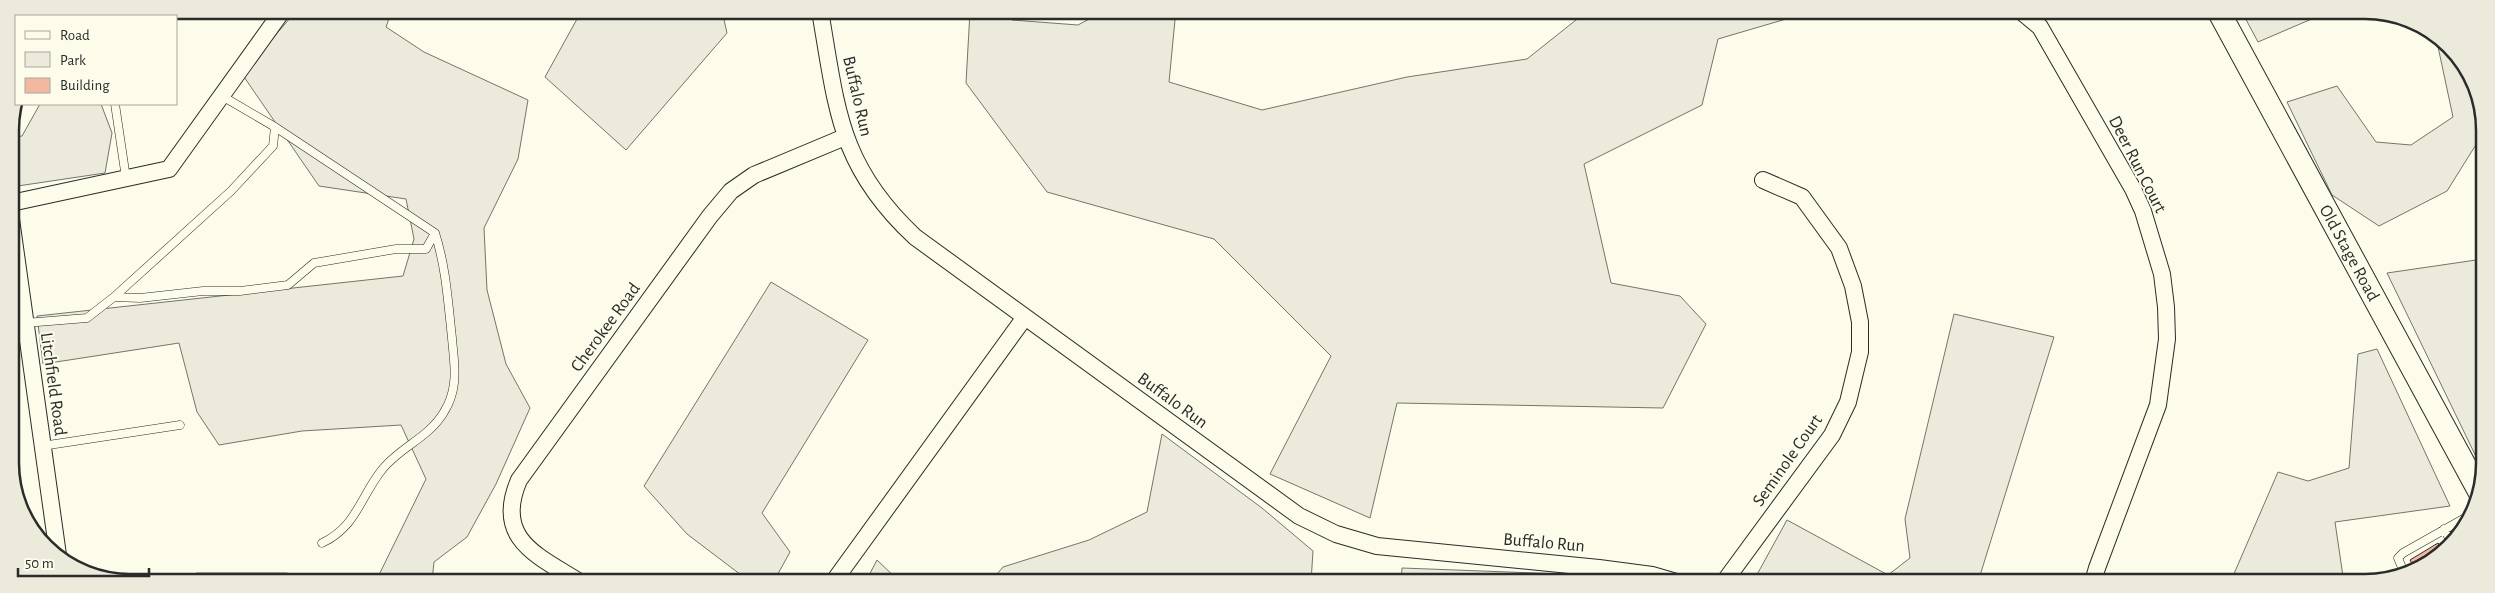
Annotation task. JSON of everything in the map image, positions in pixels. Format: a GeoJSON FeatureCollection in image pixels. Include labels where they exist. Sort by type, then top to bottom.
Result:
{"type":"FeatureCollection","features":[{"type":"Feature","properties":{"kind":"main road","name":"Old Stage Road"},"geometry":{"type":"LineString","coordinates":[[2223,19],[2474,483]]}},
{"type":"Feature","properties":{"kind":"street"},"geometry":{"type":"LineString","coordinates":[[19,202],[169,170],[277,19]]}},
{"type":"Feature","properties":{"kind":"street","name":"Buffalo Run"},"geometry":{"type":"LineString","coordinates":[[821,19],[838,114],[845,137],[865,180],[894,218],[915,237],[1299,516],[1336,534],[1377,546],[1644,574]]}},
{"type":"Feature","properties":{"kind":"street","name":"Deer Run Court"},"geometry":{"type":"LineString","coordinates":[[2030,19],[2040,27],[2133,188],[2154,242],[2165,298],[2167,339],[2158,405],[2095,574]]}},
{"type":"Feature","properties":{"kind":"street","name":"Cherokee Road"},"geometry":{"type":"LineString","coordinates":[[566,574],[532,553],[516,533],[510,506],[519,480],[710,216],[731,191],[754,174],[845,137]]}},
{"type":"Feature","properties":{"kind":"street","name":"Seminole Court"},"geometry":{"type":"LineString","coordinates":[[1730,574],[1832,435],[1848,402],[1860,352],[1860,322],[1853,286],[1839,248],[1802,197],[1763,180]]}},
{"type":"Feature","properties":{"kind":"street","name":"Litchfield Road"},"geometry":{"type":"LineString","coordinates":[[19,278],[57,547]]}},
{"type":"Feature","properties":{"kind":"street"},"geometry":{"type":"LineString","coordinates":[[839,574],[1025,317]]}},
{"type":"Feature","properties":{"kind":"lane"},"geometry":{"type":"LineString","coordinates":[[222,96],[275,128],[435,233],[445,271],[454,383],[444,412],[427,433],[384,466],[372,482],[349,523],[337,536],[322,543]]}},
{"type":"Feature","properties":{"kind":"lane"},"geometry":{"type":"LineString","coordinates":[[115,105],[126,179]]}},
{"type":"Feature","properties":{"kind":"lane"},"geometry":{"type":"LineString","coordinates":[[25,323],[87,318],[114,297],[231,190],[273,146],[275,128]]}},
{"type":"Feature","properties":{"kind":"lane"},"geometry":{"type":"LineString","coordinates":[[114,297],[140,298],[203,291],[240,291],[288,284],[314,263],[396,249],[426,248],[435,233]]}},
{"type":"Feature","properties":{"kind":"lane"},"geometry":{"type":"LineString","coordinates":[[42,446],[180,425]]}},
{"type":"Feature","properties":{"kind":"lane"},"geometry":{"type":"LineString","coordinates":[[2402,568],[2398,558],[2403,553],[2460,520]]}},
{"type":"Feature","properties":{"kind":"lane"},"geometry":{"type":"LineString","coordinates":[[2444,529],[2448,537]]}},
{"type":"Feature","properties":{"kind":"green space"},"geometry":{"type":"Polygon","coordinates":[[[289,19],[389,19],[386,27],[424,52],[528,100],[518,159],[484,228],[487,290],[506,364],[530,408],[496,484],[467,537],[434,562],[433,574],[379,574],[426,479],[401,425],[302,431],[219,445],[197,412],[179,343],[43,364],[37,316],[403,276],[414,239],[406,199],[319,186],[242,74],[289,19]]]}},
{"type":"Feature","properties":{"kind":"green space"},"geometry":{"type":"Polygon","coordinates":[[[577,19],[724,19],[727,33],[626,150],[545,77],[577,19]]]}},
{"type":"Feature","properties":{"kind":"green space"},"geometry":{"type":"Polygon","coordinates":[[[970,19],[1012,19],[1078,25],[1089,19],[1173,19],[1175,20],[1169,82],[1262,110],[1407,77],[1527,59],[1577,19],[1786,19],[1718,39],[1702,105],[1584,164],[1611,283],[1680,296],[1706,324],[1663,408],[1397,403],[1370,518],[1270,474],[1331,356],[1214,239],[1047,192],[966,83],[970,19]]]}},
{"type":"Feature","properties":{"kind":"green space"},"geometry":{"type":"Polygon","coordinates":[[[2246,19],[2312,19],[2258,42],[2246,19]]]}},
{"type":"Feature","properties":{"kind":"green space"},"geometry":{"type":"Polygon","coordinates":[[[2438,46],[2453,62],[2468,87],[2475,115],[2476,145],[2447,191],[2379,226],[2332,195],[2287,102],[2337,86],[2376,142],[2411,145],[2453,117],[2438,46]]]}},
{"type":"Feature","properties":{"kind":"green space"},"geometry":{"type":"Polygon","coordinates":[[[39,105],[101,105],[112,133],[105,173],[19,186],[19,136],[22,136],[39,105]]]}},
{"type":"Feature","properties":{"kind":"green space"},"geometry":{"type":"Polygon","coordinates":[[[2476,260],[2476,457],[2387,273],[2476,260]]]}},
{"type":"Feature","properties":{"kind":"green space"},"geometry":{"type":"Polygon","coordinates":[[[771,282],[868,340],[762,513],[790,552],[778,574],[740,574],[687,534],[644,486],[771,282]]]}},
{"type":"Feature","properties":{"kind":"green space"},"geometry":{"type":"Polygon","coordinates":[[[1954,314],[2054,337],[1980,574],[1889,574],[1910,558],[1905,519],[1954,314]]]}},
{"type":"Feature","properties":{"kind":"green space"},"geometry":{"type":"Polygon","coordinates":[[[2377,349],[2450,506],[2335,522],[2343,574],[2234,574],[2278,472],[2308,481],[2349,468],[2358,354],[2377,349]]]}},
{"type":"Feature","properties":{"kind":"green space"},"geometry":{"type":"Polygon","coordinates":[[[1162,434],[1262,508],[1313,551],[1312,574],[997,574],[1003,567],[1089,540],[1147,512],[1162,434]]]}},
{"type":"Feature","properties":{"kind":"green space"},"geometry":{"type":"Polygon","coordinates":[[[1787,520],[1886,574],[1757,574],[1787,520]]]}},
{"type":"Feature","properties":{"kind":"green space"},"geometry":{"type":"Polygon","coordinates":[[[877,560],[892,574],[870,574],[877,560]]]}},
{"type":"Feature","properties":{"kind":"green space"},"geometry":{"type":"Polygon","coordinates":[[[1402,568],[1562,574],[1402,574],[1402,568]]]}},
{"type":"Feature","properties":{"kind":"green space"},"geometry":{"type":"Polygon","coordinates":[[[287,573],[288,574],[195,574],[287,573]]]}},
{"type":"Feature","properties":{"kind":"building"},"geometry":{"type":"Polygon","coordinates":[[[2438,543],[2440,546],[2412,564],[2410,560],[2438,543]]]}}]}
